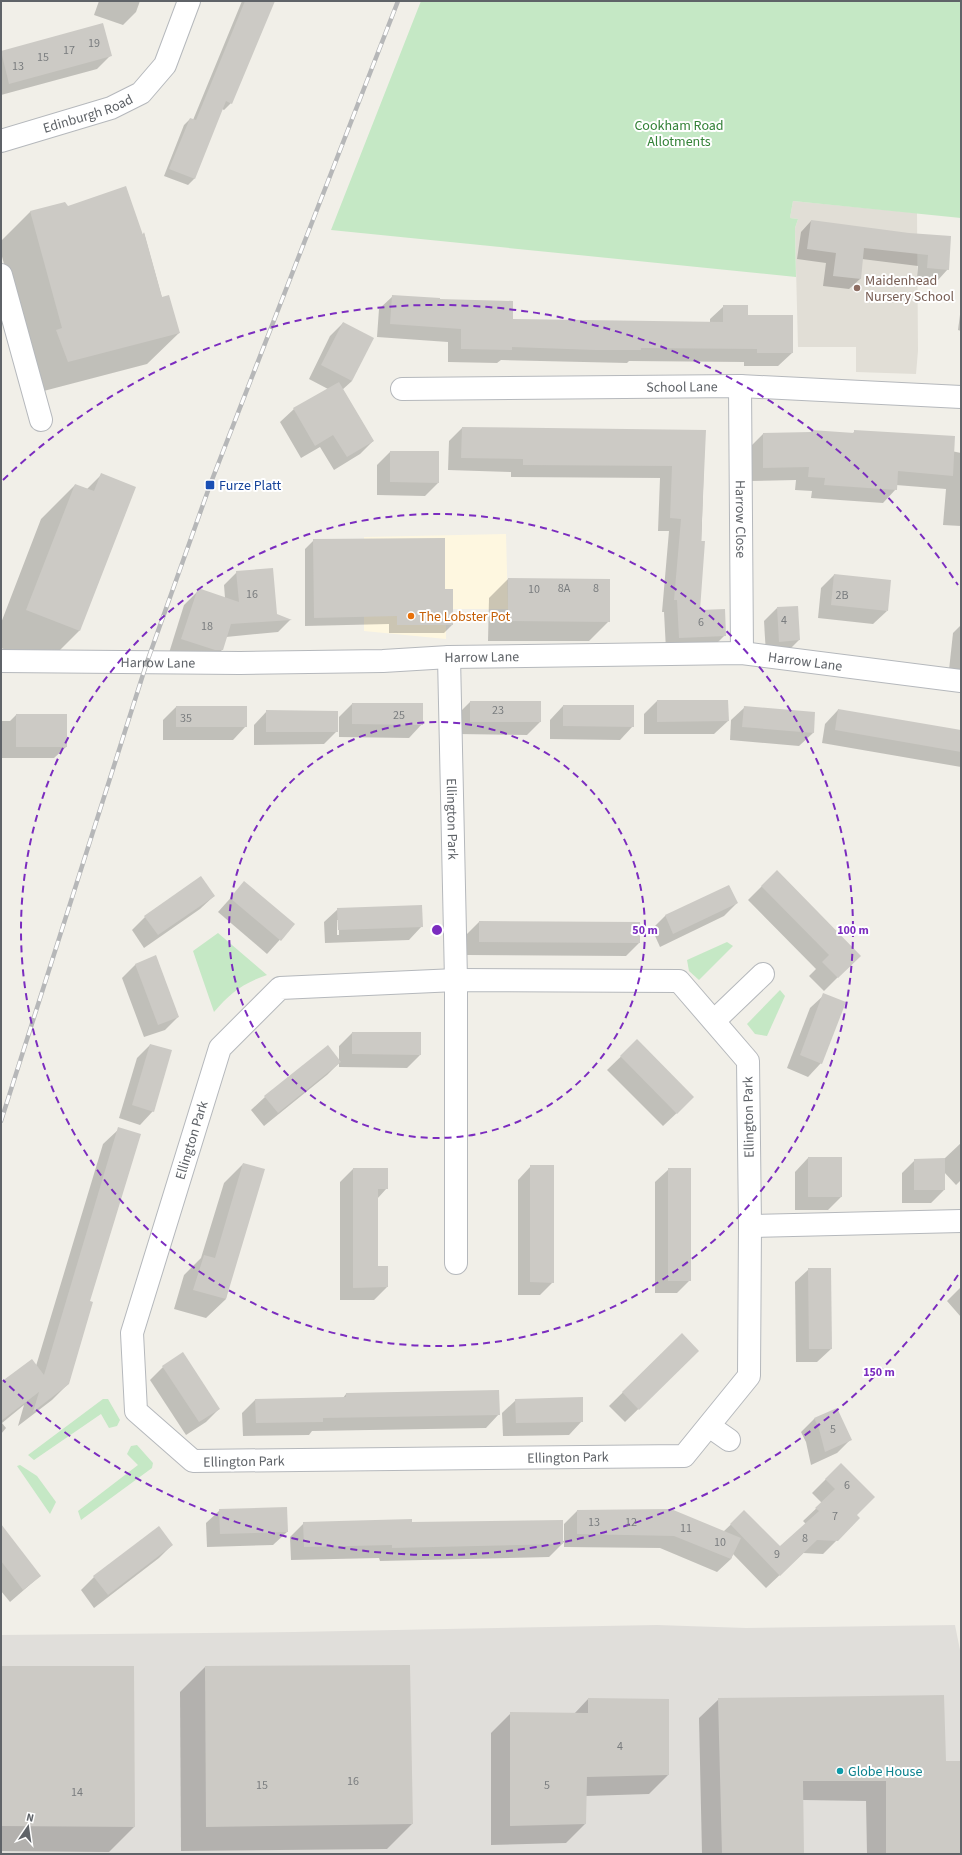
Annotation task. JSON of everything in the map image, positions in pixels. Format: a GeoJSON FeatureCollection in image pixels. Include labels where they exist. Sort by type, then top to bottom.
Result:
{"type":"FeatureCollection","features":[{"type":"Feature","properties":{"kind":"street","name":"Edinburgh Road"},"geometry":{"type":"LineString","coordinates":[[1,141],[111,108],[141,93],[165,66],[189,1]]}},
{"type":"Feature","properties":{"kind":"street"},"geometry":{"type":"LineString","coordinates":[[1,275],[41,420]]}},
{"type":"Feature","properties":{"kind":"street","name":"School Lane"},"geometry":{"type":"LineString","coordinates":[[402,389],[740,386],[961,397]]}},
{"type":"Feature","properties":{"kind":"street","name":"Harrow Close"},"geometry":{"type":"LineString","coordinates":[[740,386],[742,653]]}},
{"type":"Feature","properties":{"kind":"street","name":"Harrow Lane"},"geometry":{"type":"LineString","coordinates":[[1,661],[240,663],[383,661],[449,657],[742,653],[961,681]]}},
{"type":"Feature","properties":{"kind":"street","name":"Ellington Park"},"geometry":{"type":"LineString","coordinates":[[449,657],[456,980],[456,1263]]}},
{"type":"Feature","properties":{"kind":"street"},"geometry":{"type":"LineString","coordinates":[[714,1021],[762,974]]}},
{"type":"Feature","properties":{"kind":"street","name":"Ellington Park"},"geometry":{"type":"LineString","coordinates":[[456,980],[679,981],[748,1061],[750,1226],[749,1376],[684,1456],[193,1461],[136,1412],[132,1333],[220,1048],[280,988],[456,980]]}},
{"type":"Feature","properties":{"kind":"street"},"geometry":{"type":"LineString","coordinates":[[750,1226],[961,1221]]}},
{"type":"Feature","properties":{"kind":"street"},"geometry":{"type":"LineString","coordinates":[[708,1426],[729,1440]]}},
{"type":"Feature","properties":{"kind":"shaded area","name":"Maidenhead Nursery School"},"geometry":{"type":"Polygon","coordinates":[[[793,201],[917,213],[918,351],[916,374],[856,372],[856,347],[798,347],[795,228],[798,219],[790,218],[793,201]]]}},
{"type":"Feature","properties":{"kind":"shaded area"},"geometry":{"type":"Polygon","coordinates":[[[506,534],[508,609],[446,609],[446,639],[364,631],[364,537],[506,534]]]}},
{"type":"Feature","properties":{"kind":"shaded area"},"geometry":{"type":"Polygon","coordinates":[[[657,1625],[746,1628],[955,1625],[961,1655],[961,1854],[1,1854],[1,1635],[294,1632],[657,1625]]]}},
{"type":"Feature","properties":{"kind":"green space","name":"Cookham Road Allotments"},"geometry":{"type":"Polygon","coordinates":[[[421,1],[961,1],[961,218],[793,201],[790,218],[798,219],[795,228],[796,277],[331,230],[421,1]]]}},
{"type":"Feature","properties":{"kind":"green space"},"geometry":{"type":"Polygon","coordinates":[[[218,933],[267,975],[251,981],[238,989],[214,1012],[193,951],[218,933]]]}},
{"type":"Feature","properties":{"kind":"green space"},"geometry":{"type":"Polygon","coordinates":[[[727,942],[733,946],[699,980],[689,971],[687,960],[727,942]]]}},
{"type":"Feature","properties":{"kind":"green space"},"geometry":{"type":"Polygon","coordinates":[[[780,990],[785,996],[767,1036],[755,1034],[747,1024],[780,990]]]}},
{"type":"Feature","properties":{"kind":"green space"},"geometry":{"type":"Polygon","coordinates":[[[103,1399],[108,1399],[120,1420],[117,1426],[109,1428],[101,1414],[34,1460],[28,1455],[103,1399]]]}},
{"type":"Feature","properties":{"kind":"green space"},"geometry":{"type":"Polygon","coordinates":[[[137,1445],[153,1463],[152,1468],[81,1520],[78,1511],[138,1465],[127,1454],[131,1446],[137,1445]]]}},
{"type":"Feature","properties":{"kind":"green space"},"geometry":{"type":"Polygon","coordinates":[[[20,1465],[37,1476],[56,1502],[50,1514],[17,1466],[20,1465]]]}},
{"type":"Feature","properties":{"kind":"building"},"geometry":{"type":"Polygon","coordinates":[[[245,1],[275,1],[232,104],[226,101],[195,179],[169,169],[190,118],[196,120],[245,1]]]}},
{"type":"Feature","properties":{"kind":"building"},"geometry":{"type":"Polygon","coordinates":[[[103,23],[112,56],[9,84],[1,51],[103,23]]]}},
{"type":"Feature","properties":{"kind":"building"},"geometry":{"type":"Polygon","coordinates":[[[126,186],[143,235],[144,232],[162,297],[169,295],[180,333],[68,362],[56,330],[62,328],[30,211],[65,202],[68,206],[126,186]]]}},
{"type":"Feature","properties":{"kind":"building"},"geometry":{"type":"Polygon","coordinates":[[[811,220],[909,233],[951,236],[949,270],[927,268],[928,255],[864,248],[861,279],[833,276],[836,253],[807,249],[811,220]]]}},
{"type":"Feature","properties":{"kind":"building"},"geometry":{"type":"Polygon","coordinates":[[[392,295],[440,299],[513,301],[513,319],[723,322],[723,305],[748,305],[748,315],[793,315],[793,353],[757,353],[757,349],[641,348],[641,350],[595,350],[512,347],[512,350],[461,349],[461,329],[390,324],[392,295]]]}},
{"type":"Feature","properties":{"kind":"building"},"geometry":{"type":"Polygon","coordinates":[[[343,322],[374,338],[352,381],[321,365],[343,322]]]}},
{"type":"Feature","properties":{"kind":"building"},"geometry":{"type":"Polygon","coordinates":[[[339,382],[374,441],[347,457],[333,435],[315,446],[293,408],[339,382]]]}},
{"type":"Feature","properties":{"kind":"building"},"geometry":{"type":"Polygon","coordinates":[[[462,427],[706,430],[701,541],[705,541],[700,610],[725,609],[726,636],[679,638],[677,600],[674,600],[681,519],[670,518],[672,466],[523,465],[523,459],[461,458],[462,427]]]}},
{"type":"Feature","properties":{"kind":"building"},"geometry":{"type":"Polygon","coordinates":[[[811,430],[854,433],[854,430],[955,436],[953,476],[898,471],[897,490],[824,485],[825,478],[808,477],[809,467],[763,468],[763,433],[811,432],[811,430]]]}},
{"type":"Feature","properties":{"kind":"building"},"geometry":{"type":"Polygon","coordinates":[[[390,451],[439,451],[439,483],[390,482],[390,451]]]}},
{"type":"Feature","properties":{"kind":"building"},"geometry":{"type":"Polygon","coordinates":[[[101,473],[136,487],[80,631],[26,610],[75,484],[94,491],[101,473]]]}},
{"type":"Feature","properties":{"kind":"building"},"geometry":{"type":"Polygon","coordinates":[[[445,538],[445,589],[453,589],[453,625],[397,625],[397,616],[314,618],[313,539],[445,538]]]}},
{"type":"Feature","properties":{"kind":"building"},"geometry":{"type":"Polygon","coordinates":[[[273,568],[277,614],[292,620],[231,624],[223,650],[215,650],[181,639],[198,588],[239,602],[236,571],[273,568]]]}},
{"type":"Feature","properties":{"kind":"building"},"geometry":{"type":"Polygon","coordinates":[[[834,574],[891,580],[888,611],[831,605],[834,574]]]}},
{"type":"Feature","properties":{"kind":"building"},"geometry":{"type":"Polygon","coordinates":[[[508,578],[610,579],[610,622],[508,621],[508,578]]]}},
{"type":"Feature","properties":{"kind":"building"},"geometry":{"type":"Polygon","coordinates":[[[798,606],[800,640],[779,642],[777,607],[798,606]]]}},
{"type":"Feature","properties":{"kind":"building"},"geometry":{"type":"Polygon","coordinates":[[[657,700],[728,700],[729,721],[657,722],[657,700]]]}},
{"type":"Feature","properties":{"kind":"building"},"geometry":{"type":"Polygon","coordinates":[[[470,701],[541,701],[541,722],[470,722],[470,701]]]}},
{"type":"Feature","properties":{"kind":"building"},"geometry":{"type":"Polygon","coordinates":[[[352,703],[423,703],[423,725],[352,724],[352,703]]]}},
{"type":"Feature","properties":{"kind":"building"},"geometry":{"type":"Polygon","coordinates":[[[563,705],[634,705],[634,727],[563,726],[563,705]]]}},
{"type":"Feature","properties":{"kind":"building"},"geometry":{"type":"Polygon","coordinates":[[[176,706],[247,706],[247,727],[176,727],[176,706]]]}},
{"type":"Feature","properties":{"kind":"building"},"geometry":{"type":"Polygon","coordinates":[[[744,706],[815,712],[814,733],[742,727],[744,706]]]}},
{"type":"Feature","properties":{"kind":"building"},"geometry":{"type":"Polygon","coordinates":[[[838,709],[961,730],[961,752],[835,730],[838,709]]]}},
{"type":"Feature","properties":{"kind":"building"},"geometry":{"type":"Polygon","coordinates":[[[266,710],[338,711],[338,732],[266,732],[266,710]]]}},
{"type":"Feature","properties":{"kind":"building"},"geometry":{"type":"Polygon","coordinates":[[[16,714],[67,714],[67,747],[16,747],[16,714]]]}},
{"type":"Feature","properties":{"kind":"building"},"geometry":{"type":"Polygon","coordinates":[[[777,870],[861,956],[838,978],[822,962],[829,955],[761,886],[777,870]]]}},
{"type":"Feature","properties":{"kind":"building"},"geometry":{"type":"Polygon","coordinates":[[[201,876],[215,896],[158,935],[144,916],[201,876]]]}},
{"type":"Feature","properties":{"kind":"building"},"geometry":{"type":"Polygon","coordinates":[[[244,881],[295,924],[281,941],[230,898],[244,881]]]}},
{"type":"Feature","properties":{"kind":"building"},"geometry":{"type":"Polygon","coordinates":[[[729,885],[738,903],[673,934],[665,915],[729,885]]]}},
{"type":"Feature","properties":{"kind":"building"},"geometry":{"type":"Polygon","coordinates":[[[422,905],[423,927],[338,930],[337,908],[422,905]]]}},
{"type":"Feature","properties":{"kind":"building"},"geometry":{"type":"Polygon","coordinates":[[[479,921],[640,922],[640,943],[479,942],[479,921]]]}},
{"type":"Feature","properties":{"kind":"building"},"geometry":{"type":"Polygon","coordinates":[[[156,955],[179,1017],[158,1025],[135,964],[156,955]]]}},
{"type":"Feature","properties":{"kind":"building"},"geometry":{"type":"Polygon","coordinates":[[[823,993],[846,1002],[822,1064],[800,1055],[823,993]]]}},
{"type":"Feature","properties":{"kind":"building"},"geometry":{"type":"Polygon","coordinates":[[[352,1032],[421,1032],[421,1055],[352,1054],[352,1032]]]}},
{"type":"Feature","properties":{"kind":"building"},"geometry":{"type":"Polygon","coordinates":[[[637,1039],[694,1097],[677,1114],[620,1056],[637,1039]]]}},
{"type":"Feature","properties":{"kind":"building"},"geometry":{"type":"Polygon","coordinates":[[[150,1044],[172,1050],[154,1112],[132,1105],[150,1044]]]}},
{"type":"Feature","properties":{"kind":"building"},"geometry":{"type":"Polygon","coordinates":[[[328,1045],[341,1062],[278,1113],[264,1096],[328,1045]]]}},
{"type":"Feature","properties":{"kind":"building"},"geometry":{"type":"Polygon","coordinates":[[[118,1127],[141,1134],[90,1301],[93,1302],[69,1384],[33,1412],[39,1392],[1,1421],[1,1382],[32,1359],[44,1375],[118,1127]]]}},
{"type":"Feature","properties":{"kind":"building"},"geometry":{"type":"Polygon","coordinates":[[[808,1157],[842,1157],[842,1197],[808,1197],[808,1157]]]}},
{"type":"Feature","properties":{"kind":"building"},"geometry":{"type":"Polygon","coordinates":[[[945,1158],[945,1190],[914,1190],[914,1159],[945,1158]]]}},
{"type":"Feature","properties":{"kind":"building"},"geometry":{"type":"Polygon","coordinates":[[[243,1163],[265,1169],[226,1299],[193,1290],[204,1255],[215,1258],[243,1163]]]}},
{"type":"Feature","properties":{"kind":"building"},"geometry":{"type":"Polygon","coordinates":[[[530,1165],[554,1165],[554,1283],[530,1282],[530,1165]]]}},
{"type":"Feature","properties":{"kind":"building"},"geometry":{"type":"Polygon","coordinates":[[[353,1168],[388,1168],[388,1189],[378,1189],[378,1266],[388,1266],[388,1287],[353,1288],[353,1168]]]}},
{"type":"Feature","properties":{"kind":"building"},"geometry":{"type":"Polygon","coordinates":[[[668,1168],[691,1168],[691,1281],[668,1281],[668,1168]]]}},
{"type":"Feature","properties":{"kind":"building"},"geometry":{"type":"Polygon","coordinates":[[[808,1268],[831,1268],[832,1349],[809,1349],[808,1268]]]}},
{"type":"Feature","properties":{"kind":"building"},"geometry":{"type":"Polygon","coordinates":[[[682,1333],[699,1351],[639,1410],[622,1392],[682,1333]]]}},
{"type":"Feature","properties":{"kind":"building"},"geometry":{"type":"Polygon","coordinates":[[[183,1352],[220,1409],[199,1422],[162,1366],[183,1352]]]}},
{"type":"Feature","properties":{"kind":"building"},"geometry":{"type":"Polygon","coordinates":[[[499,1390],[500,1415],[323,1418],[323,1422],[256,1423],[255,1399],[346,1397],[346,1393],[499,1390]]]}},
{"type":"Feature","properties":{"kind":"building"},"geometry":{"type":"Polygon","coordinates":[[[583,1397],[583,1422],[516,1423],[515,1399],[583,1397]]]}},
{"type":"Feature","properties":{"kind":"building"},"geometry":{"type":"Polygon","coordinates":[[[837,1408],[852,1440],[825,1452],[819,1429],[814,1418],[837,1408]]]}},
{"type":"Feature","properties":{"kind":"building"},"geometry":{"type":"Polygon","coordinates":[[[841,1463],[875,1497],[857,1515],[860,1518],[838,1541],[817,1540],[780,1576],[730,1524],[744,1510],[780,1546],[819,1511],[815,1508],[835,1489],[825,1479],[841,1463]]]}},
{"type":"Feature","properties":{"kind":"building"},"geometry":{"type":"Polygon","coordinates":[[[287,1507],[288,1532],[220,1534],[219,1509],[287,1507]]]}},
{"type":"Feature","properties":{"kind":"building"},"geometry":{"type":"Polygon","coordinates":[[[671,1509],[741,1538],[731,1559],[674,1536],[577,1534],[577,1510],[671,1509]]]}},
{"type":"Feature","properties":{"kind":"building"},"geometry":{"type":"Polygon","coordinates":[[[412,1519],[412,1522],[563,1520],[563,1544],[392,1548],[392,1545],[304,1547],[303,1522],[412,1519]]]}},
{"type":"Feature","properties":{"kind":"building"},"geometry":{"type":"Polygon","coordinates":[[[1,1524],[41,1576],[23,1590],[1,1561],[1,1524]]]}},
{"type":"Feature","properties":{"kind":"building"},"geometry":{"type":"Polygon","coordinates":[[[159,1526],[173,1545],[108,1595],[93,1576],[159,1526]]]}},
{"type":"Feature","properties":{"kind":"building"},"geometry":{"type":"Polygon","coordinates":[[[410,1665],[413,1824],[206,1827],[205,1666],[410,1665]]]}},
{"type":"Feature","properties":{"kind":"building"},"geometry":{"type":"Polygon","coordinates":[[[1,1666],[134,1666],[135,1827],[1,1826],[1,1666]]]}},
{"type":"Feature","properties":{"kind":"building","name":"Globe House"},"geometry":{"type":"Polygon","coordinates":[[[944,1695],[946,1761],[961,1761],[961,1854],[886,1854],[886,1781],[803,1781],[804,1854],[722,1854],[718,1698],[944,1695]]]}},
{"type":"Feature","properties":{"kind":"building"},"geometry":{"type":"Polygon","coordinates":[[[588,1698],[669,1699],[669,1775],[587,1777],[586,1824],[510,1826],[510,1712],[588,1713],[588,1698]]]}},
{"type":"Feature","properties":{"kind":"railway"},"geometry":{"type":"LineString","coordinates":[[1,1121],[147,662],[210,485],[398,1]]}},
{"type":"Feature","properties":{"kind":"place","name":"Maidenhead Nursery School"},"geometry":{"type":"Point","coordinates":[857,288]}},
{"type":"Feature","properties":{"kind":"place","name":"Furze Platt"},"geometry":{"type":"Point","coordinates":[210,485]}},
{"type":"Feature","properties":{"kind":"place","name":"The Lobster Pot"},"geometry":{"type":"Point","coordinates":[411,616]}},
{"type":"Feature","properties":{"kind":"place","name":"Globe House"},"geometry":{"type":"Point","coordinates":[840,1771]}}]}
